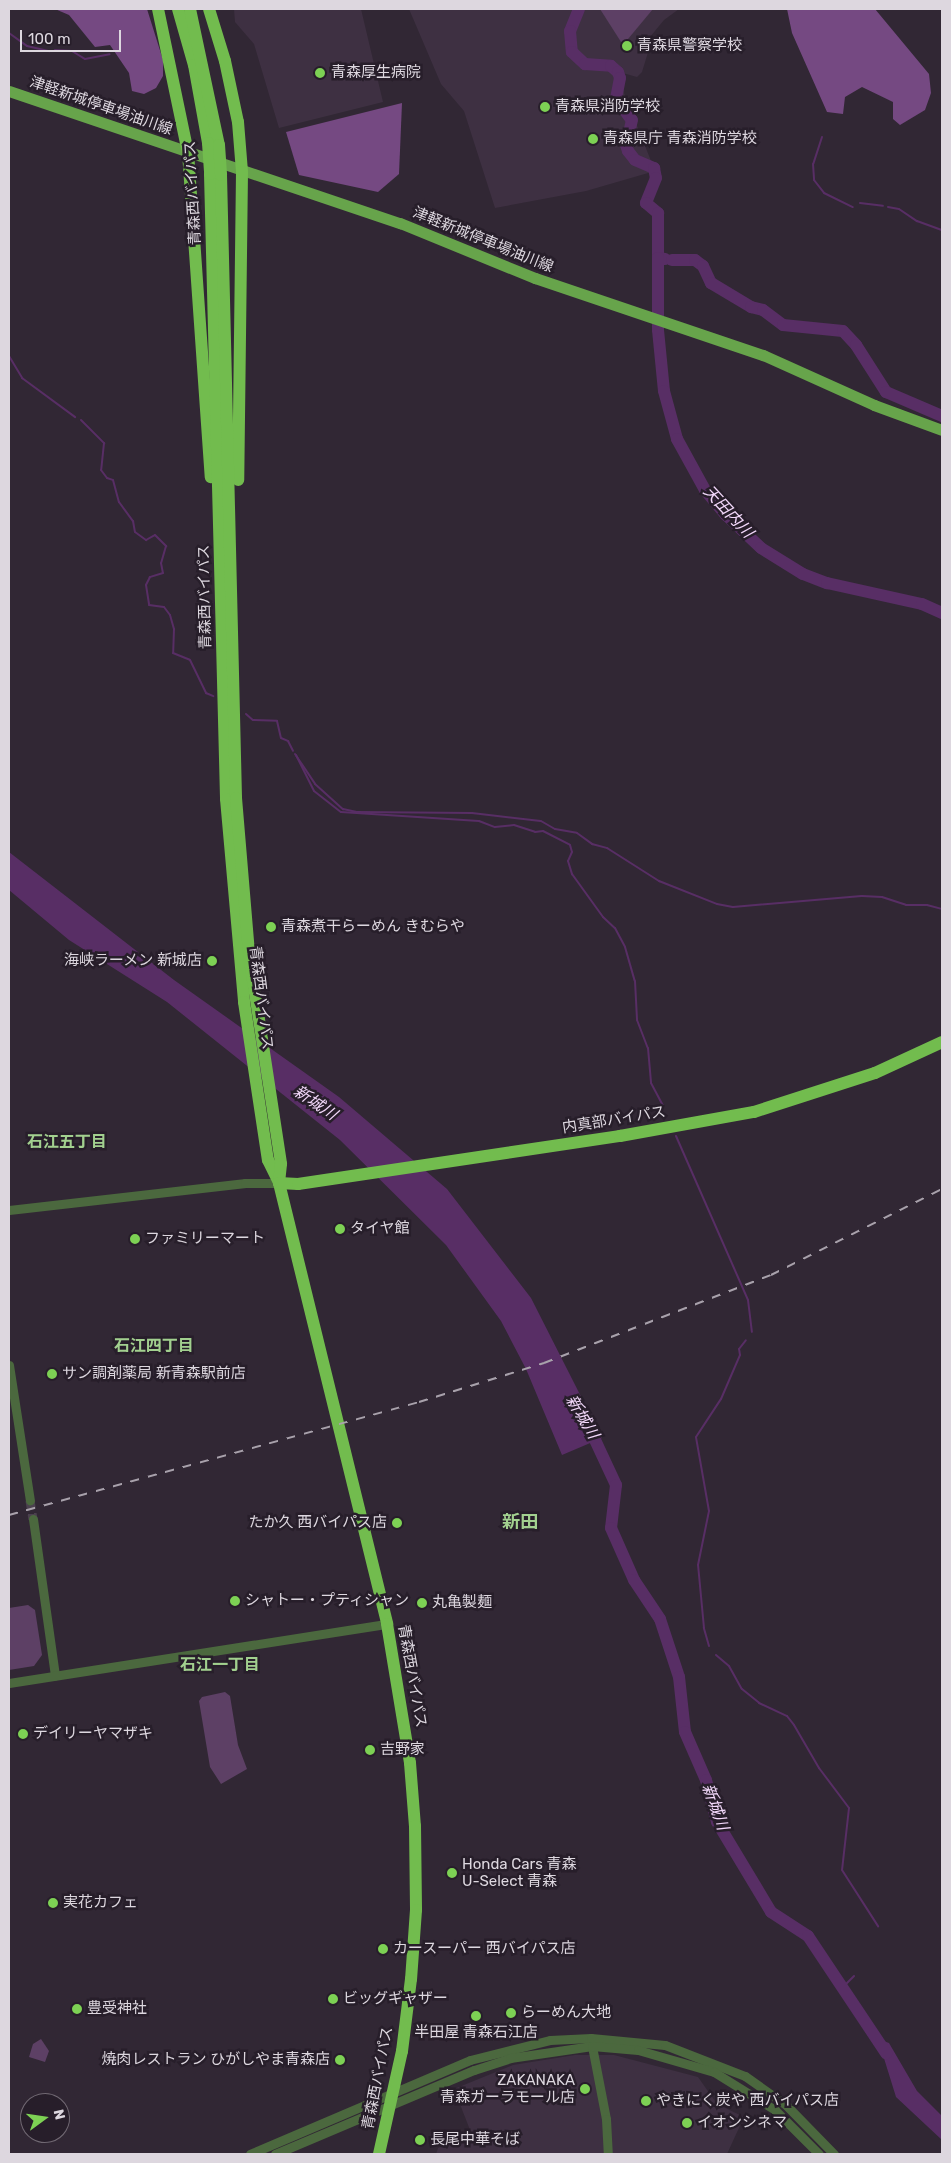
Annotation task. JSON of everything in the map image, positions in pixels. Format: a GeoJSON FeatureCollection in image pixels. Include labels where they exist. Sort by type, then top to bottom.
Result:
{"type":"FeatureCollection","features":[{"type":"Feature","properties":{"kind":"highway"},"geometry":{"type":"LineString","coordinates":[[158,9],[188,152],[221,602]]}},
{"type":"Feature","properties":{"kind":"highway","name":"青森西バイパス"},"geometry":{"type":"LineString","coordinates":[[178,9],[214,144]]}},
{"type":"Feature","properties":{"kind":"highway","name":"青森西バイパス"},"geometry":{"type":"LineString","coordinates":[[190,9],[214,144],[216,174],[236,798],[248,945],[281,1164],[279,1183]]}},
{"type":"Feature","properties":{"kind":"highway"},"geometry":{"type":"LineString","coordinates":[[210,9],[236,114],[242,172],[237,550],[232,628]]}},
{"type":"Feature","properties":{"kind":"highway","name":"青森西バイパス"},"geometry":{"type":"LineString","coordinates":[[216,174],[221,602],[226,799],[246,1016],[268,1160],[279,1183],[386,1624],[401,1698],[415,1826],[416,1910],[411,1979],[404,2039],[378,2154]]}},
{"type":"Feature","properties":{"kind":"highway","name":"内真部バイパス"},"geometry":{"type":"LineString","coordinates":[[279,1183],[298,1184],[432,1162],[628,1135],[754,1112],[866,1076],[942,1042]]}},
{"type":"Feature","properties":{"kind":"main road","name":"津軽新城停車場油川線"},"geometry":{"type":"LineString","coordinates":[[9,91],[242,172],[400,223],[535,278],[763,355],[890,412],[942,430]]}},
{"type":"Feature","properties":{"kind":"street"},"geometry":{"type":"LineString","coordinates":[[9,1210],[245,1183],[279,1183]]}},
{"type":"Feature","properties":{"kind":"street"},"geometry":{"type":"LineString","coordinates":[[9,1365],[30,1500]]}},
{"type":"Feature","properties":{"kind":"street"},"geometry":{"type":"LineString","coordinates":[[33,1519],[55,1676]]}},
{"type":"Feature","properties":{"kind":"street"},"geometry":{"type":"LineString","coordinates":[[9,1683],[386,1624]]}},
{"type":"Feature","properties":{"kind":"street"},"geometry":{"type":"LineString","coordinates":[[250,2154],[392,2097],[504,2049],[550,2040],[665,2045],[745,2076],[786,2105],[834,2154]]}},
{"type":"Feature","properties":{"kind":"street"},"geometry":{"type":"LineString","coordinates":[[592,2042],[606,2120],[608,2154]]}},
{"type":"Feature","properties":{"kind":"street"},"geometry":{"type":"LineString","coordinates":[[592,2042],[638,2050],[714,2072],[775,2110],[819,2154]]}},
{"type":"Feature","properties":{"kind":"street"},"geometry":{"type":"LineString","coordinates":[[275,2154],[392,2097]]}},
{"type":"Feature","properties":{"kind":"shaded area"},"geometry":{"type":"Polygon","coordinates":[[[55,9],[147,9],[163,60],[163,76],[156,88],[144,94],[132,91],[129,73],[110,45],[95,47],[69,15],[55,9]]]}},
{"type":"Feature","properties":{"kind":"shaded area","name":"青森厚生病院"},"geometry":{"type":"Polygon","coordinates":[[[234,9],[361,9],[383,102],[279,128],[254,44],[235,22],[234,9]]]}},
{"type":"Feature","properties":{"kind":"shaded area","name":"青森県消防学校"},"geometry":{"type":"Polygon","coordinates":[[[409,9],[679,9],[664,20],[645,43],[649,49],[642,72],[637,77],[619,72],[624,93],[655,171],[586,191],[495,208],[464,111],[441,84],[409,9]]]}},
{"type":"Feature","properties":{"kind":"shaded area"},"geometry":{"type":"Polygon","coordinates":[[[600,9],[653,9],[623,45],[600,9]]]}},
{"type":"Feature","properties":{"kind":"shaded area"},"geometry":{"type":"Polygon","coordinates":[[[787,9],[875,9],[929,74],[931,93],[925,110],[900,125],[893,119],[893,102],[862,87],[845,97],[843,114],[827,112],[792,33],[787,9]]]}},
{"type":"Feature","properties":{"kind":"shaded area"},"geometry":{"type":"Polygon","coordinates":[[[402,103],[399,174],[378,192],[299,175],[286,132],[402,103]]]}},
{"type":"Feature","properties":{"kind":"shaded area"},"geometry":{"type":"Polygon","coordinates":[[[28,1605],[35,1610],[42,1655],[34,1666],[9,1670],[9,1608],[28,1605]]]}},
{"type":"Feature","properties":{"kind":"shaded area"},"geometry":{"type":"Polygon","coordinates":[[[225,1692],[230,1696],[238,1745],[247,1769],[221,1784],[210,1767],[199,1701],[202,1697],[225,1692]]]}},
{"type":"Feature","properties":{"kind":"shaded area"},"geometry":{"type":"Polygon","coordinates":[[[41,2039],[49,2051],[45,2062],[29,2057],[33,2044],[41,2039]]]}},
{"type":"Feature","properties":{"kind":"shaded area"},"geometry":{"type":"Polygon","coordinates":[[[575,2055],[614,2055],[698,2077],[717,2104],[744,2117],[727,2154],[436,2154],[438,2148],[472,2135],[454,2089],[513,2065],[575,2055]]]}},
{"type":"Feature","properties":{"kind":"water"},"geometry":{"type":"Polygon","coordinates":[[[9,852],[174,980],[339,1097],[447,1189],[531,1298],[602,1438],[562,1455],[526,1369],[501,1321],[446,1245],[340,1140],[167,1002],[69,940],[9,890],[9,852]]]}},
{"type":"Feature","properties":{"kind":"water"},"geometry":{"type":"Polygon","coordinates":[[[878,2039],[889,2043],[917,2091],[942,2116],[942,2140],[896,2097],[878,2039]]]}},
{"type":"Feature","properties":{"kind":"waterway","name":"天田内川"},"geometry":{"type":"LineString","coordinates":[[579,9],[570,31],[572,52],[585,64],[611,66],[618,72],[620,78],[616,99],[632,120],[626,145],[628,151],[635,160],[654,168],[656,178],[646,203],[658,213],[658,258],[665,259]]}},
{"type":"Feature","properties":{"kind":"waterway"},"geometry":{"type":"LineString","coordinates":[[9,33],[27,46],[49,51]]}},
{"type":"Feature","properties":{"kind":"waterway"},"geometry":{"type":"LineString","coordinates":[[55,50],[72,51],[85,59],[110,54]]}},
{"type":"Feature","properties":{"kind":"waterway"},"geometry":{"type":"LineString","coordinates":[[822,137],[813,164],[814,180],[824,193],[853,207]]}},
{"type":"Feature","properties":{"kind":"waterway"},"geometry":{"type":"LineString","coordinates":[[860,203],[883,206]]}},
{"type":"Feature","properties":{"kind":"waterway"},"geometry":{"type":"LineString","coordinates":[[888,207],[899,209],[917,221],[942,230]]}},
{"type":"Feature","properties":{"kind":"waterway","name":"天田内川"},"geometry":{"type":"LineString","coordinates":[[658,258],[658,330],[664,391],[677,439],[705,490],[726,515],[761,548],[803,574],[827,583],[922,604],[942,613]]}},
{"type":"Feature","properties":{"kind":"waterway","name":"天田内川"},"geometry":{"type":"LineString","coordinates":[[672,260],[695,260],[703,266],[711,283],[751,307],[763,310],[783,325],[843,331],[856,345],[886,392],[942,416]]}},
{"type":"Feature","properties":{"kind":"waterway"},"geometry":{"type":"LineString","coordinates":[[9,356],[22,378],[75,417]]}},
{"type":"Feature","properties":{"kind":"waterway"},"geometry":{"type":"LineString","coordinates":[[81,420],[104,443],[101,470],[107,478],[113,480],[119,502],[133,521],[135,532],[146,540],[155,535],[166,546],[161,563],[163,573],[150,577],[146,585],[149,605],[164,607],[170,615],[174,629],[173,653],[190,660],[206,693],[213,696]]}},
{"type":"Feature","properties":{"kind":"waterway"},"geometry":{"type":"LineString","coordinates":[[246,714],[253,720],[277,721],[281,738],[288,741],[293,751]]}},
{"type":"Feature","properties":{"kind":"waterway"},"geometry":{"type":"LineString","coordinates":[[295,754],[315,784],[343,809],[357,812],[472,813],[541,821],[555,829],[577,833],[592,844],[607,848],[659,881],[717,904],[733,907],[862,896],[882,897],[906,905],[927,905],[942,909]]}},
{"type":"Feature","properties":{"kind":"waterway"},"geometry":{"type":"LineString","coordinates":[[296,755],[314,791],[341,812],[479,821],[495,827],[514,825],[535,832],[543,831],[570,845],[572,852],[568,861],[572,874],[603,917],[615,928],[625,947],[635,981],[637,1020],[648,1048],[651,1083],[663,1106]]}},
{"type":"Feature","properties":{"kind":"waterway"},"geometry":{"type":"LineString","coordinates":[[676,1136],[748,1300],[752,1332]]}},
{"type":"Feature","properties":{"kind":"waterway"},"geometry":{"type":"LineString","coordinates":[[709,1646],[704,1628],[698,1565],[709,1511],[696,1437],[721,1399],[740,1355],[739,1349],[746,1340]]}},
{"type":"Feature","properties":{"kind":"waterway","name":"新城川"},"geometry":{"type":"LineString","coordinates":[[589,1427],[616,1485],[611,1528],[634,1580],[660,1619],[679,1677],[685,1732],[706,1780],[717,1822],[771,1912],[808,1936],[886,2053]]}},
{"type":"Feature","properties":{"kind":"waterway"},"geometry":{"type":"LineString","coordinates":[[716,1655],[729,1666],[742,1689],[759,1703],[787,1716],[819,1768],[849,1808],[842,1870],[878,1926]]}},
{"type":"Feature","properties":{"kind":"waterway"},"geometry":{"type":"LineString","coordinates":[[842,1988],[854,1976]]}},
{"type":"Feature","properties":{"kind":"tunnel"},"geometry":{"type":"LineString","coordinates":[[30,1500],[33,1519]]}},
{"type":"Feature","properties":{"kind":"railway"},"geometry":{"type":"LineString","coordinates":[[9,1515],[419,1402],[544,1363],[771,1275],[942,1189]]}},
{"type":"Feature","properties":{"kind":"place","name":"青森県警察学校"},"geometry":{"type":"Point","coordinates":[627,46]}},
{"type":"Feature","properties":{"kind":"place","name":"青森厚生病院"},"geometry":{"type":"Point","coordinates":[320,73]}},
{"type":"Feature","properties":{"kind":"place","name":"青森県消防学校"},"geometry":{"type":"Point","coordinates":[545,107]}},
{"type":"Feature","properties":{"kind":"place","name":"青森県庁 青森消防学校"},"geometry":{"type":"Point","coordinates":[593,139]}},
{"type":"Feature","properties":{"kind":"place","name":"青森煮干らーめん きむらや"},"geometry":{"type":"Point","coordinates":[271,927]}},
{"type":"Feature","properties":{"kind":"place","name":"海峡ラーメン 新城店"},"geometry":{"type":"Point","coordinates":[212,961]}},
{"type":"Feature","properties":{"kind":"place","name":"タイヤ館"},"geometry":{"type":"Point","coordinates":[340,1229]}},
{"type":"Feature","properties":{"kind":"place","name":"ファミリーマート"},"geometry":{"type":"Point","coordinates":[135,1239]}},
{"type":"Feature","properties":{"kind":"place","name":"サン調剤薬局 新青森駅前店"},"geometry":{"type":"Point","coordinates":[52,1374]}},
{"type":"Feature","properties":{"kind":"place","name":"たか久 西バイパス店"},"geometry":{"type":"Point","coordinates":[397,1523]}},
{"type":"Feature","properties":{"kind":"place","name":"シャトー・プティシャン"},"geometry":{"type":"Point","coordinates":[235,1601]}},
{"type":"Feature","properties":{"kind":"place","name":"丸亀製麺"},"geometry":{"type":"Point","coordinates":[422,1603]}},
{"type":"Feature","properties":{"kind":"place","name":"デイリーヤマザキ"},"geometry":{"type":"Point","coordinates":[23,1734]}},
{"type":"Feature","properties":{"kind":"place","name":"吉野家"},"geometry":{"type":"Point","coordinates":[370,1750]}},
{"type":"Feature","properties":{"kind":"place","name":"Honda Cars 青森 U-Select 青森"},"geometry":{"type":"Point","coordinates":[452,1873]}},
{"type":"Feature","properties":{"kind":"place","name":"実花カフェ"},"geometry":{"type":"Point","coordinates":[53,1903]}},
{"type":"Feature","properties":{"kind":"place","name":"カースーパー 西バイパス店"},"geometry":{"type":"Point","coordinates":[383,1949]}},
{"type":"Feature","properties":{"kind":"place","name":"ビッグギャザー"},"geometry":{"type":"Point","coordinates":[333,1999]}},
{"type":"Feature","properties":{"kind":"place","name":"豊受神社"},"geometry":{"type":"Point","coordinates":[77,2009]}},
{"type":"Feature","properties":{"kind":"place","name":"らーめん大地"},"geometry":{"type":"Point","coordinates":[511,2013]}},
{"type":"Feature","properties":{"kind":"place","name":"半田屋 青森石江店"},"geometry":{"type":"Point","coordinates":[476,2016]}},
{"type":"Feature","properties":{"kind":"place","name":"焼肉レストラン ひがしやま青森店"},"geometry":{"type":"Point","coordinates":[340,2060]}},
{"type":"Feature","properties":{"kind":"place","name":"ZAKANAKA 青森ガーラモール店"},"geometry":{"type":"Point","coordinates":[585,2089]}},
{"type":"Feature","properties":{"kind":"place","name":"やきにく炭や 西バイパス店"},"geometry":{"type":"Point","coordinates":[646,2101]}},
{"type":"Feature","properties":{"kind":"place","name":"イオンシネマ"},"geometry":{"type":"Point","coordinates":[687,2123]}},
{"type":"Feature","properties":{"kind":"place","name":"長尾中華そば"},"geometry":{"type":"Point","coordinates":[420,2140]}},
{"type":"Feature","properties":{"kind":"district","name":"石江五丁目"},"geometry":{"type":"Point","coordinates":[67,1142]}},
{"type":"Feature","properties":{"kind":"district","name":"石江四丁目"},"geometry":{"type":"Point","coordinates":[154,1346]}},
{"type":"Feature","properties":{"kind":"district","name":"新田"},"geometry":{"type":"Point","coordinates":[520,1522]}},
{"type":"Feature","properties":{"kind":"district","name":"石江一丁目"},"geometry":{"type":"Point","coordinates":[220,1665]}}]}
